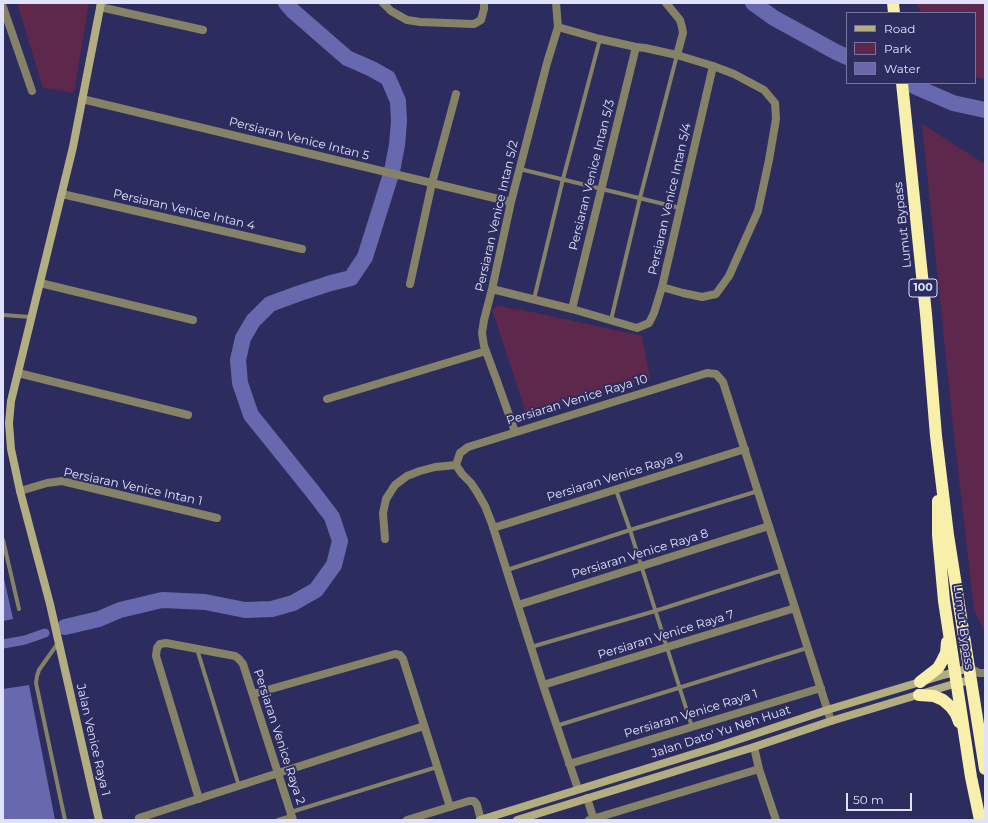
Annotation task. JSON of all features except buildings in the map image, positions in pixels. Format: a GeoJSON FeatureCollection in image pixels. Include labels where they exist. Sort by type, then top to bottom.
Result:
{"type":"FeatureCollection","features":[{"type":"Feature","properties":{"kind":"highway","name":"Lumut Bypass"},"geometry":{"type":"LineString","coordinates":[[902,84],[926,314],[936,436],[948,535],[976,674],[985,769]]}},
{"type":"Feature","properties":{"kind":"highway","name":"Lumut Bypass"},"geometry":{"type":"LineString","coordinates":[[936,436],[938,535],[944,601],[980,820]]}},
{"type":"Feature","properties":{"kind":"highway"},"geometry":{"type":"LineString","coordinates":[[920,682],[938,668],[942,661],[946,653],[948,626]]}},
{"type":"Feature","properties":{"kind":"highway"},"geometry":{"type":"LineString","coordinates":[[919,695],[934,696],[943,700],[951,707],[956,714],[965,736]]}},
{"type":"Feature","properties":{"kind":"main road","name":"Jalan Venice Raya 1"},"geometry":{"type":"LineString","coordinates":[[98,820],[50,604],[10,449],[9,423],[11,401],[73,148],[101,5]]}},
{"type":"Feature","properties":{"kind":"main road","name":"Jalan Dato' Yu Neh Huat"},"geometry":{"type":"LineString","coordinates":[[481,820],[920,682],[976,674]]}},
{"type":"Feature","properties":{"kind":"main road","name":"Jalan Dato' Yu Neh Huat"},"geometry":{"type":"LineString","coordinates":[[517,820],[754,748],[831,721],[919,695],[956,677],[976,674]]}},
{"type":"Feature","properties":{"kind":"main road"},"geometry":{"type":"LineString","coordinates":[[661,764],[664,775]]}},
{"type":"Feature","properties":{"kind":"main road"},"geometry":{"type":"LineString","coordinates":[[491,820],[510,811]]}},
{"type":"Feature","properties":{"kind":"street"},"geometry":{"type":"LineString","coordinates":[[383,3],[391,12],[407,20],[420,22],[474,24],[481,20],[484,3]]}},
{"type":"Feature","properties":{"kind":"street","name":"Persiaran Venice Intan 5/2"},"geometry":{"type":"LineString","coordinates":[[515,432],[498,381],[484,346],[482,333],[519,168],[558,27],[556,3]]}},
{"type":"Feature","properties":{"kind":"street"},"geometry":{"type":"LineString","coordinates":[[666,3],[680,20],[682,27],[683,33],[677,55]]}},
{"type":"Feature","properties":{"kind":"street"},"geometry":{"type":"LineString","coordinates":[[101,5],[203,30]]}},
{"type":"Feature","properties":{"kind":"street"},"geometry":{"type":"LineString","coordinates":[[3,7],[32,90]]}},
{"type":"Feature","properties":{"kind":"street"},"geometry":{"type":"LineString","coordinates":[[558,27],[600,39],[677,55],[713,66],[734,74],[764,90],[775,102],[776,119],[758,211],[729,276],[716,294],[702,297],[662,287]]}},
{"type":"Feature","properties":{"kind":"street","name":"Persiaran Venice Intan 5/3"},"geometry":{"type":"LineString","coordinates":[[572,309],[636,47]]}},
{"type":"Feature","properties":{"kind":"street","name":"Persiaran Venice Intan 5/4"},"geometry":{"type":"LineString","coordinates":[[611,320],[637,328],[648,323],[654,313],[662,287],[713,66]]}},
{"type":"Feature","properties":{"kind":"street"},"geometry":{"type":"LineString","coordinates":[[410,284],[432,183],[456,94]]}},
{"type":"Feature","properties":{"kind":"street","name":"Persiaran Venice Intan 5"},"geometry":{"type":"LineString","coordinates":[[82,99],[511,202]]}},
{"type":"Feature","properties":{"kind":"street","name":"Persiaran Venice Intan 4"},"geometry":{"type":"LineString","coordinates":[[62,194],[302,249]]}},
{"type":"Feature","properties":{"kind":"street"},"geometry":{"type":"LineString","coordinates":[[40,283],[193,320]]}},
{"type":"Feature","properties":{"kind":"street"},"geometry":{"type":"LineString","coordinates":[[492,289],[611,320]]}},
{"type":"Feature","properties":{"kind":"street"},"geometry":{"type":"LineString","coordinates":[[327,399],[486,351]]}},
{"type":"Feature","properties":{"kind":"street"},"geometry":{"type":"LineString","coordinates":[[18,373],[188,415]]}},
{"type":"Feature","properties":{"kind":"street","name":"Persiaran Venice Raya 10"},"geometry":{"type":"LineString","coordinates":[[456,465],[460,453],[468,447],[707,373],[716,374],[724,382],[745,449]]}},
{"type":"Feature","properties":{"kind":"street"},"geometry":{"type":"LineString","coordinates":[[745,449],[831,721]]}},
{"type":"Feature","properties":{"kind":"street","name":"Persiaran Venice Raya 9"},"geometry":{"type":"LineString","coordinates":[[493,528],[745,449]]}},
{"type":"Feature","properties":{"kind":"street"},"geometry":{"type":"LineString","coordinates":[[385,539],[383,513],[386,498],[394,485],[407,476],[420,471],[435,467],[456,465],[471,483],[485,506],[556,726],[578,789]]}},
{"type":"Feature","properties":{"kind":"street","name":"Persiaran Venice Intan 1"},"geometry":{"type":"LineString","coordinates":[[20,491],[47,483],[62,481],[217,518]]}},
{"type":"Feature","properties":{"kind":"street","name":"Persiaran Venice Raya 8"},"geometry":{"type":"LineString","coordinates":[[518,605],[769,526]]}},
{"type":"Feature","properties":{"kind":"street","name":"Persiaran Venice Raya 7"},"geometry":{"type":"LineString","coordinates":[[543,685],[795,608]]}},
{"type":"Feature","properties":{"kind":"street"},"geometry":{"type":"LineString","coordinates":[[197,649],[166,643],[160,644],[157,648],[156,656],[199,799]]}},
{"type":"Feature","properties":{"kind":"street","name":"Persiaran Venice Raya 2"},"geometry":{"type":"LineString","coordinates":[[197,649],[235,656],[243,664],[292,816]]}},
{"type":"Feature","properties":{"kind":"street"},"geometry":{"type":"LineString","coordinates":[[253,694],[395,654],[400,655],[403,659],[450,807]]}},
{"type":"Feature","properties":{"kind":"street","name":"Persiaran Venice Raya 1"},"geometry":{"type":"LineString","coordinates":[[569,764],[820,688]]}},
{"type":"Feature","properties":{"kind":"street"},"geometry":{"type":"LineString","coordinates":[[139,818],[424,726]]}},
{"type":"Feature","properties":{"kind":"street"},"geometry":{"type":"LineString","coordinates":[[754,748],[759,769],[776,820]]}},
{"type":"Feature","properties":{"kind":"street"},"geometry":{"type":"LineString","coordinates":[[587,798],[592,819],[759,769]]}},
{"type":"Feature","properties":{"kind":"street"},"geometry":{"type":"LineString","coordinates":[[407,820],[469,800],[474,801],[477,805],[481,820]]}},
{"type":"Feature","properties":{"kind":"lane"},"geometry":{"type":"LineString","coordinates":[[534,299],[563,179],[600,39]]}},
{"type":"Feature","properties":{"kind":"lane"},"geometry":{"type":"LineString","coordinates":[[611,320],[640,198],[677,55]]}},
{"type":"Feature","properties":{"kind":"lane"},"geometry":{"type":"LineString","coordinates":[[519,168],[680,208]]}},
{"type":"Feature","properties":{"kind":"lane"},"geometry":{"type":"LineString","coordinates":[[3,315],[32,317]]}},
{"type":"Feature","properties":{"kind":"lane"},"geometry":{"type":"LineString","coordinates":[[616,490],[692,727]]}},
{"type":"Feature","properties":{"kind":"lane"},"geometry":{"type":"LineString","coordinates":[[506,570],[630,530],[759,491]]}},
{"type":"Feature","properties":{"kind":"lane"},"geometry":{"type":"LineString","coordinates":[[3,540],[19,609]]}},
{"type":"Feature","properties":{"kind":"lane"},"geometry":{"type":"LineString","coordinates":[[531,647],[656,611],[784,570]]}},
{"type":"Feature","properties":{"kind":"lane"},"geometry":{"type":"LineString","coordinates":[[58,643],[39,670],[36,676],[36,683],[65,820]]}},
{"type":"Feature","properties":{"kind":"lane"},"geometry":{"type":"LineString","coordinates":[[556,726],[808,648]]}},
{"type":"Feature","properties":{"kind":"lane"},"geometry":{"type":"LineString","coordinates":[[197,649],[239,786]]}},
{"type":"Feature","properties":{"kind":"lane"},"geometry":{"type":"LineString","coordinates":[[278,820],[437,768]]}},
{"type":"Feature","properties":{"kind":"green space"},"geometry":{"type":"Polygon","coordinates":[[[17,3],[89,3],[74,93],[43,88],[17,3]]]}},
{"type":"Feature","properties":{"kind":"green space"},"geometry":{"type":"Polygon","coordinates":[[[915,3],[985,3],[985,79],[976,77],[976,12],[921,12],[915,3]]]}},
{"type":"Feature","properties":{"kind":"green space"},"geometry":{"type":"Polygon","coordinates":[[[922,124],[985,164],[985,633],[974,609],[952,417],[922,124]]]}},
{"type":"Feature","properties":{"kind":"green space"},"geometry":{"type":"Polygon","coordinates":[[[498,306],[642,336],[650,379],[526,413],[492,309],[498,306]]]}},
{"type":"Feature","properties":{"kind":"water"},"geometry":{"type":"Polygon","coordinates":[[[3,574],[13,619],[3,621],[3,574]]]}},
{"type":"Feature","properties":{"kind":"water"},"geometry":{"type":"Polygon","coordinates":[[[29,685],[55,820],[3,820],[3,689],[29,685]]]}},
{"type":"Feature","properties":{"kind":"waterway"},"geometry":{"type":"LineString","coordinates":[[65,627],[99,619],[120,610],[162,600],[205,602],[245,610],[272,609],[293,603],[316,590],[334,565],[340,541],[332,517],[251,415],[240,383],[238,360],[243,338],[253,321],[270,304],[331,283],[351,278],[365,257],[392,171],[397,145],[399,121],[398,101],[388,78],[347,58],[293,11],[286,3]]}},
{"type":"Feature","properties":{"kind":"waterway"},"geometry":{"type":"LineString","coordinates":[[753,3],[774,18],[846,57]]}},
{"type":"Feature","properties":{"kind":"waterway"},"geometry":{"type":"LineString","coordinates":[[909,84],[953,103],[985,110]]}},
{"type":"Feature","properties":{"kind":"waterway"},"geometry":{"type":"LineString","coordinates":[[3,644],[25,640],[45,633]]}}]}
